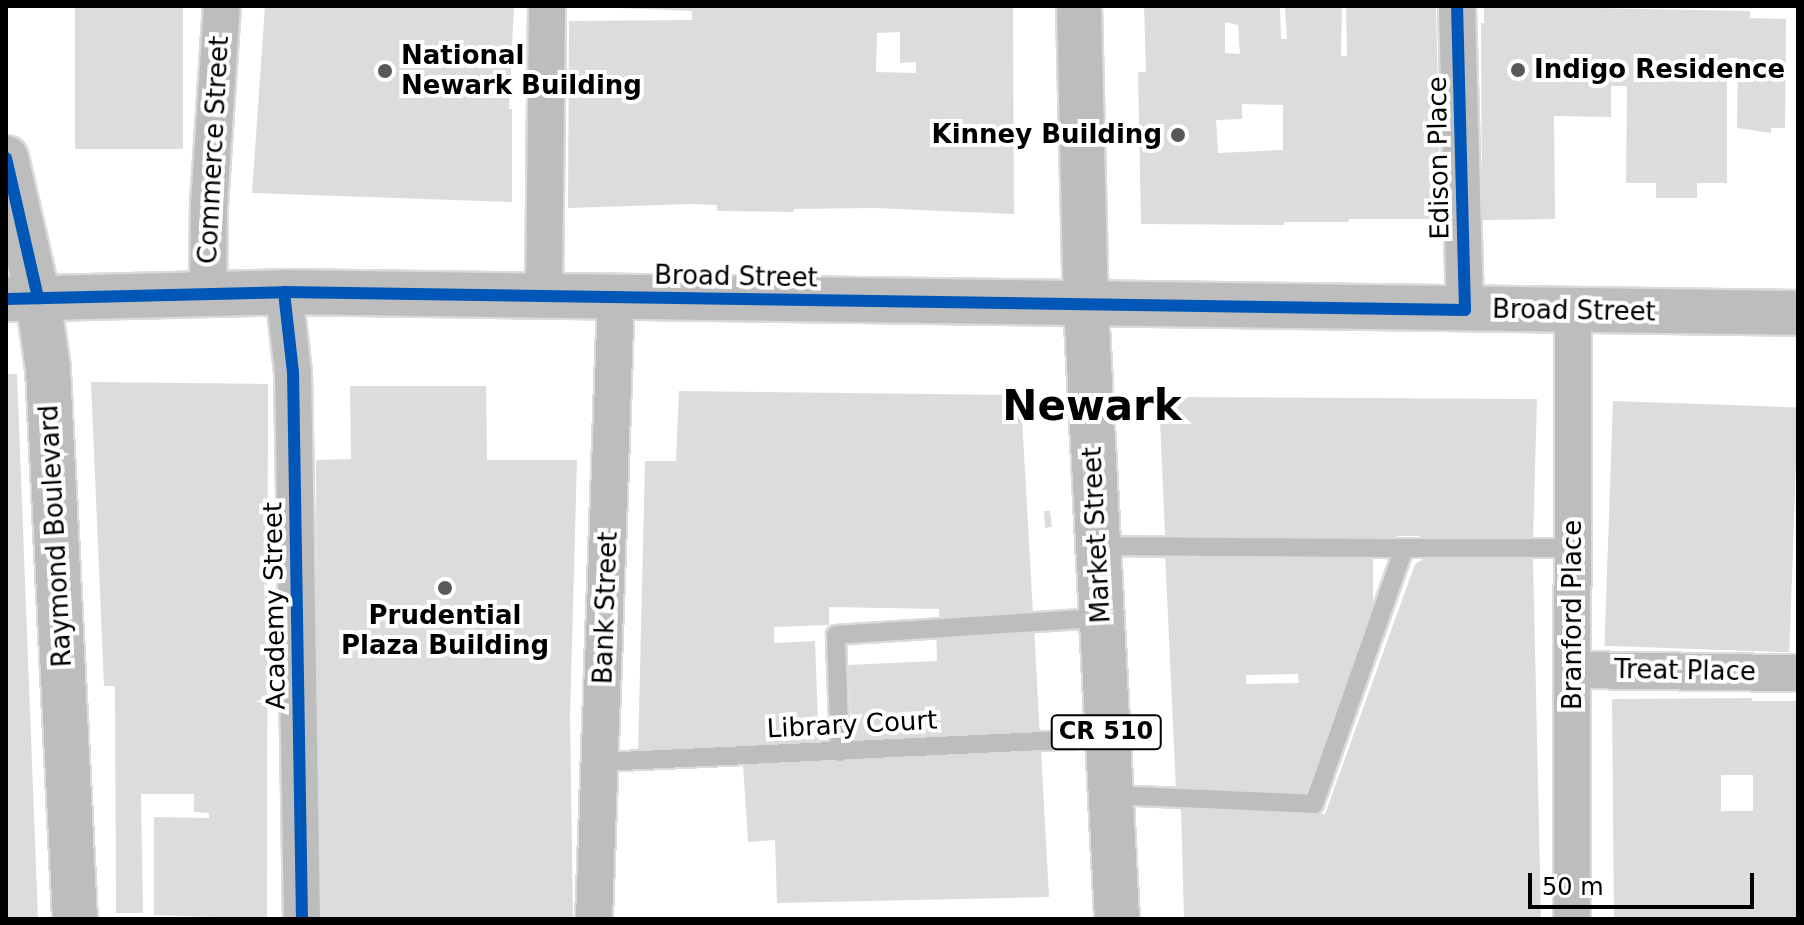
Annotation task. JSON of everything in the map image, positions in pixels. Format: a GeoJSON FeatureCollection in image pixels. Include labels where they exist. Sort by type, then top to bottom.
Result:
{"type":"FeatureCollection","features":[{"type":"Feature","properties":{"kind":"main road","name":"Market Street"},"geometry":{"type":"LineString","coordinates":[[1079,6],[1086,304],[1117,919]]}},
{"type":"Feature","properties":{"kind":"main road","name":"Raymond Boulevard"},"geometry":{"type":"LineString","coordinates":[[6,158],[22,298],[48,369],[75,919]]}},
{"type":"Feature","properties":{"kind":"main road"},"geometry":{"type":"LineString","coordinates":[[6,240],[22,298]]}},
{"type":"Feature","properties":{"kind":"main road","name":"Broad Street"},"geometry":{"type":"LineString","coordinates":[[22,298],[284,292],[1798,313]]}},
{"type":"Feature","properties":{"kind":"street","name":"Commerce Street"},"geometry":{"type":"LineString","coordinates":[[208,294],[209,205],[222,6]]}},
{"type":"Feature","properties":{"kind":"street"},"geometry":{"type":"LineString","coordinates":[[544,295],[547,6]]}},
{"type":"Feature","properties":{"kind":"street","name":"Edison Place"},"geometry":{"type":"LineString","coordinates":[[1457,6],[1465,310]]}},
{"type":"Feature","properties":{"kind":"street","name":"Academy Street"},"geometry":{"type":"LineString","coordinates":[[284,292],[293,372],[302,919]]}},
{"type":"Feature","properties":{"kind":"street","name":"Bank Street"},"geometry":{"type":"LineString","coordinates":[[594,919],[616,297]]}},
{"type":"Feature","properties":{"kind":"street","name":"Branford Place"},"geometry":{"type":"LineString","coordinates":[[1572,919],[1573,312]]}},
{"type":"Feature","properties":{"kind":"street","name":"Treat Place"},"geometry":{"type":"LineString","coordinates":[[1572,670],[1798,673]]}},
{"type":"Feature","properties":{"kind":"lane"},"geometry":{"type":"LineString","coordinates":[[1098,546],[1573,548]]}},
{"type":"Feature","properties":{"kind":"lane"},"geometry":{"type":"LineString","coordinates":[[1111,795],[1314,804],[1404,548]]}},
{"type":"Feature","properties":{"kind":"lane"},"geometry":{"type":"LineString","coordinates":[[840,752],[836,635],[1100,618]]}},
{"type":"Feature","properties":{"kind":"lane","name":"Library Court"},"geometry":{"type":"LineString","coordinates":[[600,762],[1106,738]]}},
{"type":"Feature","properties":{"kind":"building"},"geometry":{"type":"Polygon","coordinates":[[[75,6],[183,6],[183,149],[75,149],[75,6]]]}},
{"type":"Feature","properties":{"kind":"building","name":"National Newark Building"},"geometry":{"type":"Polygon","coordinates":[[[265,6],[514,6],[509,109],[512,109],[512,202],[252,193],[265,6]]]}},
{"type":"Feature","properties":{"kind":"building"},"geometry":{"type":"Polygon","coordinates":[[[571,6],[1013,6],[1014,214],[874,208],[794,209],[793,212],[717,211],[717,205],[692,204],[568,208],[569,21],[692,20],[692,11],[571,6]],[[900,32],[877,33],[876,72],[916,73],[916,62],[900,63],[900,32]]]}},
{"type":"Feature","properties":{"kind":"building"},"geometry":{"type":"Polygon","coordinates":[[[1144,6],[1280,6],[1281,39],[1287,39],[1285,6],[1342,6],[1341,56],[1347,56],[1346,6],[1436,6],[1441,219],[1349,219],[1348,222],[1284,222],[1284,225],[1141,224],[1138,72],[1146,72],[1144,6]],[[1225,22],[1225,53],[1240,54],[1238,25],[1225,22]],[[1242,104],[1242,119],[1216,120],[1218,153],[1283,150],[1283,105],[1242,104]]]}},
{"type":"Feature","properties":{"kind":"building"},"geometry":{"type":"Polygon","coordinates":[[[1484,6],[1750,11],[1750,18],[1786,19],[1785,128],[1771,128],[1771,133],[1737,128],[1738,58],[1727,58],[1727,183],[1697,183],[1697,198],[1656,198],[1656,183],[1626,183],[1627,86],[1611,86],[1611,117],[1554,116],[1555,219],[1482,220],[1481,23],[1484,23],[1484,6]]]}},
{"type":"Feature","properties":{"kind":"building"},"geometry":{"type":"Polygon","coordinates":[[[6,374],[17,374],[38,919],[6,919],[6,374]]]}},
{"type":"Feature","properties":{"kind":"building"},"geometry":{"type":"Polygon","coordinates":[[[91,382],[268,384],[267,919],[154,915],[154,817],[209,818],[209,813],[194,812],[194,794],[141,794],[143,913],[116,913],[115,686],[104,686],[91,382]]]}},
{"type":"Feature","properties":{"kind":"building"},"geometry":{"type":"Polygon","coordinates":[[[350,386],[486,386],[487,460],[577,460],[570,716],[573,918],[310,917],[310,720],[317,719],[316,460],[351,459],[350,386]]]}},
{"type":"Feature","properties":{"kind":"building"},"geometry":{"type":"Polygon","coordinates":[[[679,391],[1014,395],[1021,400],[1033,613],[939,617],[939,609],[829,607],[829,625],[774,627],[774,643],[815,641],[819,749],[638,754],[645,461],[676,461],[679,391]]]}},
{"type":"Feature","properties":{"kind":"building"},"geometry":{"type":"Polygon","coordinates":[[[1159,397],[1537,399],[1533,542],[1420,540],[1420,536],[1397,536],[1397,542],[1165,535],[1159,397]]]}},
{"type":"Feature","properties":{"kind":"building"},"geometry":{"type":"Polygon","coordinates":[[[1613,401],[1798,407],[1789,652],[1604,646],[1613,401]]]}},
{"type":"Feature","properties":{"kind":"building"},"geometry":{"type":"Polygon","coordinates":[[[1044,511],[1050,511],[1052,527],[1045,528],[1044,511]]]}},
{"type":"Feature","properties":{"kind":"building"},"geometry":{"type":"Polygon","coordinates":[[[1165,552],[1373,557],[1373,612],[1305,800],[1176,790],[1165,552]],[[1298,674],[1246,675],[1246,684],[1299,683],[1298,674]]]}},
{"type":"Feature","properties":{"kind":"building"},"geometry":{"type":"Polygon","coordinates":[[[1428,556],[1533,557],[1541,919],[1184,918],[1181,808],[1325,814],[1415,564],[1428,556]]]}},
{"type":"Feature","properties":{"kind":"building"},"geometry":{"type":"Polygon","coordinates":[[[1034,627],[1040,737],[852,744],[848,665],[937,661],[936,632],[1034,627]]]}},
{"type":"Feature","properties":{"kind":"building"},"geometry":{"type":"Polygon","coordinates":[[[1752,698],[1752,701],[1798,701],[1798,919],[1614,919],[1612,699],[1752,698]],[[1721,775],[1721,811],[1753,811],[1753,775],[1721,775]]]}},
{"type":"Feature","properties":{"kind":"building"},"geometry":{"type":"Polygon","coordinates":[[[1041,751],[1049,897],[777,903],[775,840],[748,842],[743,765],[1041,751]]]}},
{"type":"Feature","properties":{"kind":"cycle path"},"geometry":{"type":"LineString","coordinates":[[6,299],[284,292],[1465,310],[1457,6]]}},
{"type":"Feature","properties":{"kind":"cycle path"},"geometry":{"type":"LineString","coordinates":[[6,158],[38,298]]}},
{"type":"Feature","properties":{"kind":"cycle path"},"geometry":{"type":"LineString","coordinates":[[284,292],[293,372],[302,919]]}},
{"type":"Feature","properties":{"kind":"place","name":"Indigo Residence"},"geometry":{"type":"Point","coordinates":[1518,70]}},
{"type":"Feature","properties":{"kind":"place","name":"National Newark Building"},"geometry":{"type":"Point","coordinates":[385,71]}},
{"type":"Feature","properties":{"kind":"place","name":"Kinney Building"},"geometry":{"type":"Point","coordinates":[1178,135]}},
{"type":"Feature","properties":{"kind":"place","name":"Prudential Plaza Building"},"geometry":{"type":"Point","coordinates":[445,588]}},
{"type":"Feature","properties":{"kind":"district","name":"Newark"},"geometry":{"type":"Point","coordinates":[1092,406]}}]}
